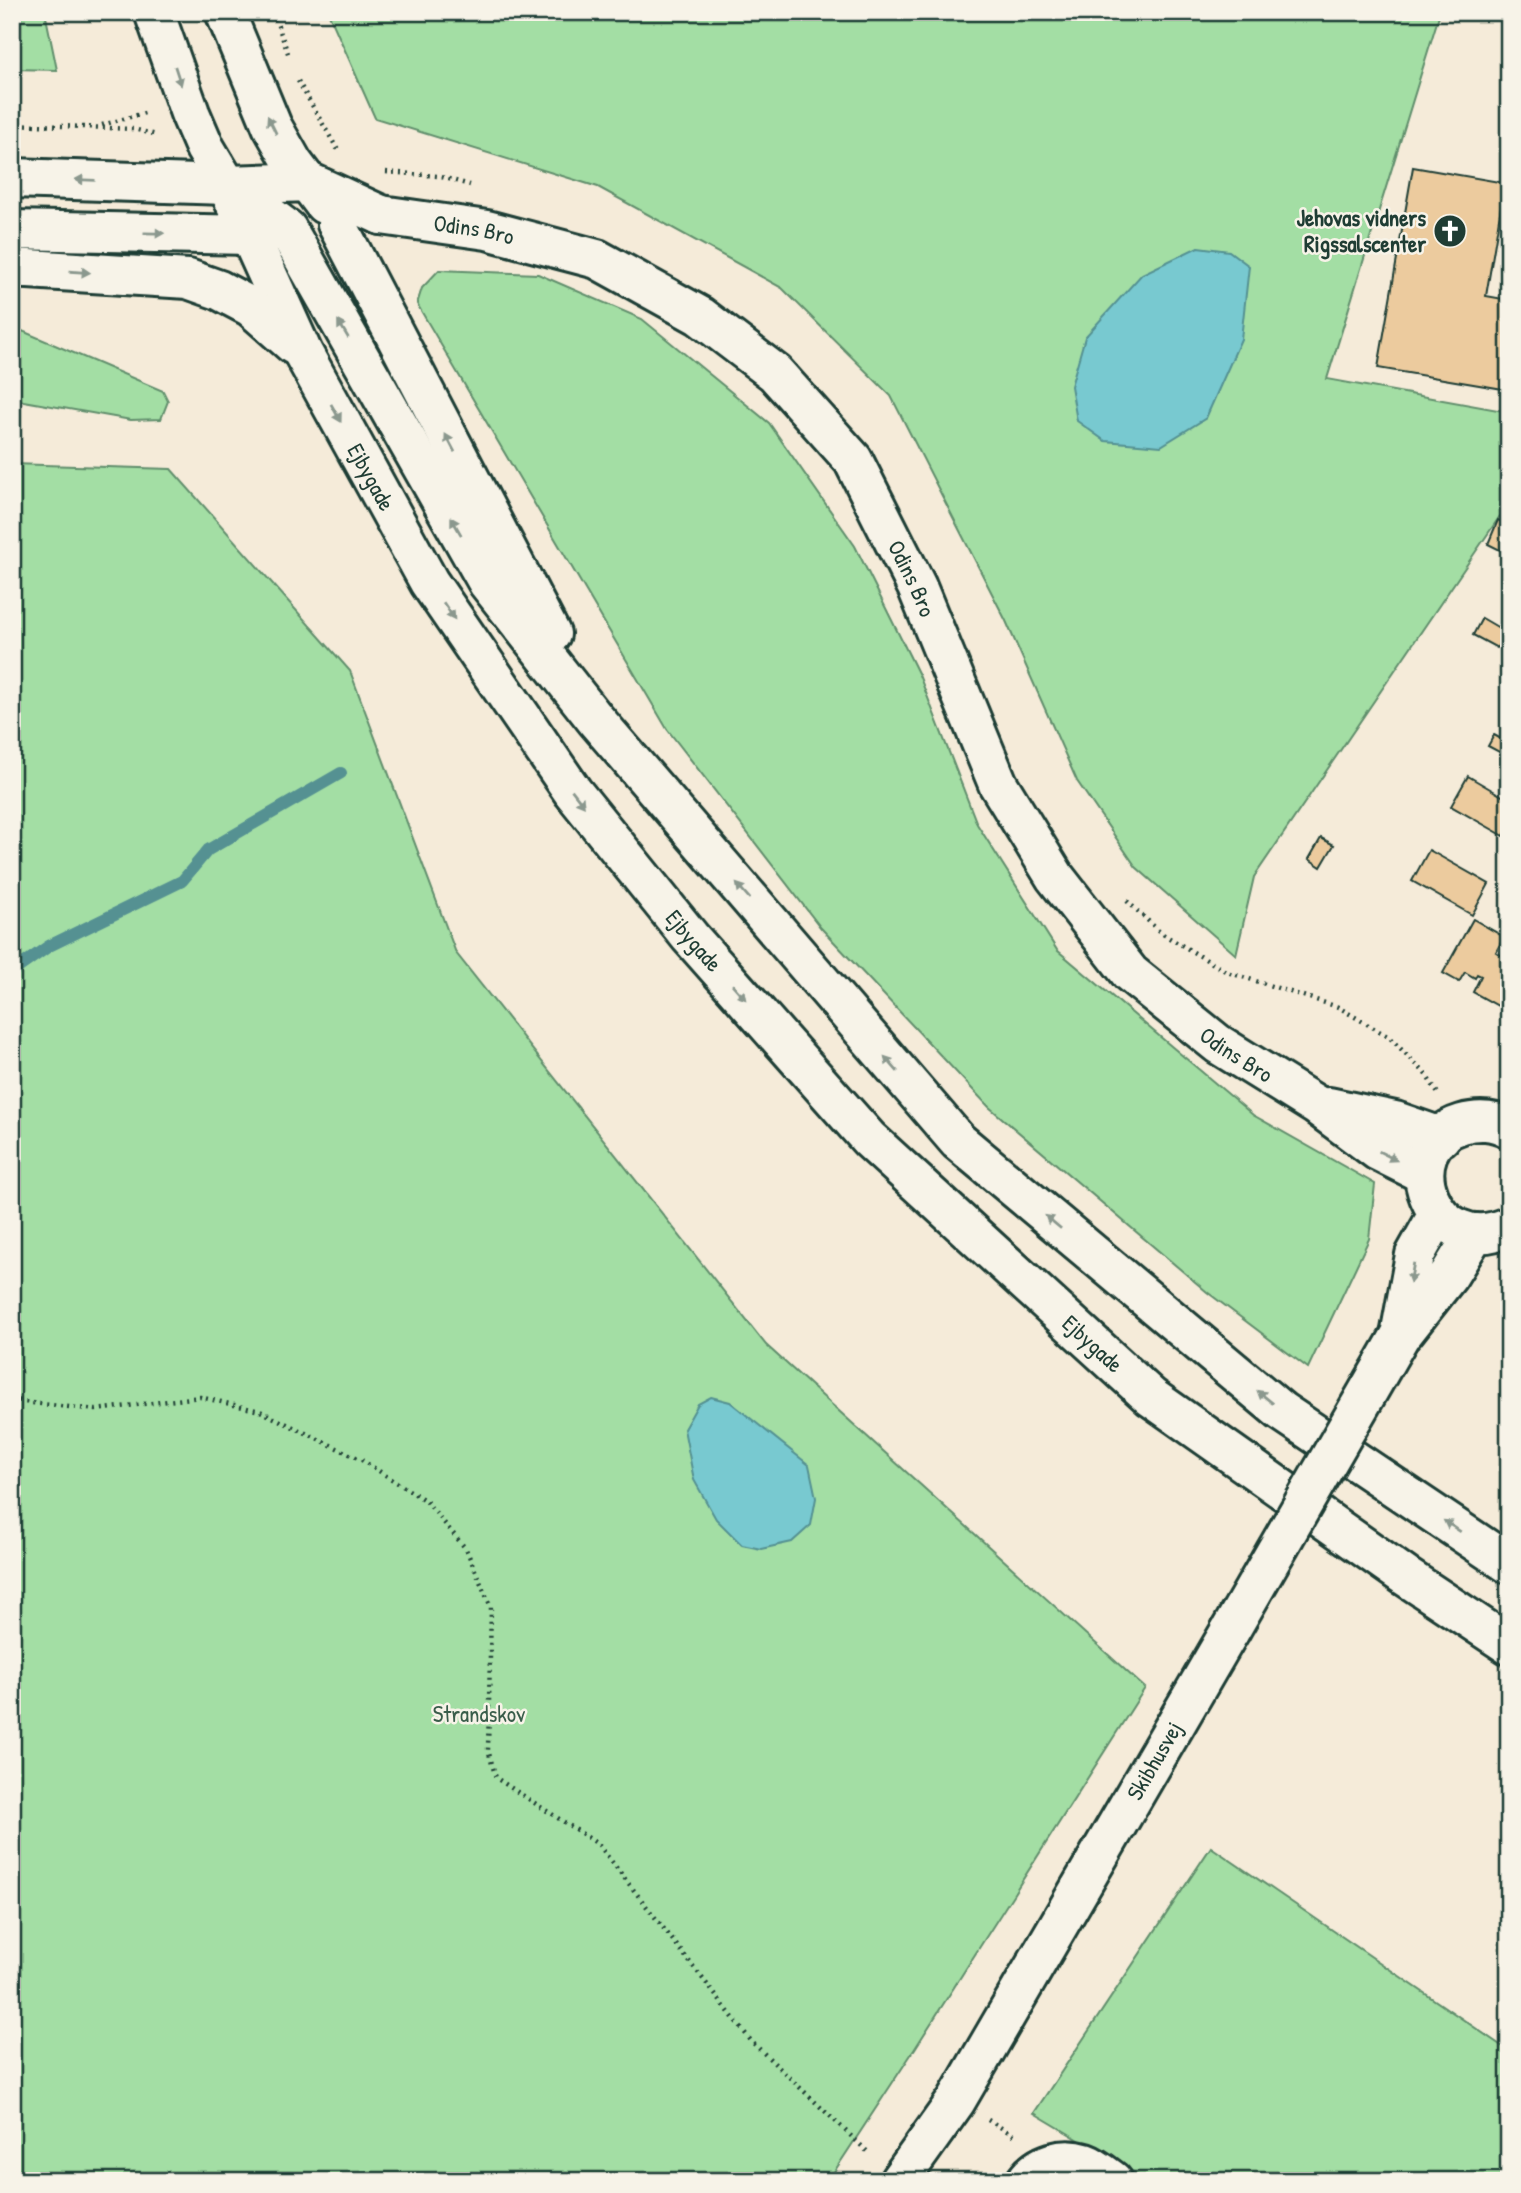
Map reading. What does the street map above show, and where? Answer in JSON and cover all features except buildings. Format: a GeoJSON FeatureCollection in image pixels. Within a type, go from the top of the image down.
{"type":"FeatureCollection","features":[{"type":"Feature","properties":{"kind":"main road","name":"Ejbygade"},"geometry":{"type":"LineString","coordinates":[[154,12],[205,148],[227,185],[303,354],[429,582],[573,792],[690,937],[869,1139],[1151,1396],[1394,1568],[1509,1645]]}},
{"type":"Feature","properties":{"kind":"main road"},"geometry":{"type":"LineString","coordinates":[[225,12],[272,126],[293,163],[337,224],[596,720]]}},
{"type":"Feature","properties":{"kind":"main road","name":"Odins Bro"},"geometry":{"type":"LineString","coordinates":[[12,178],[227,185],[309,182],[381,215],[487,230],[597,259],[700,316],[775,373],[853,460],[917,587],[998,784],[1055,877],[1130,972],[1218,1044],[1316,1105],[1378,1151],[1424,1174]]}},
{"type":"Feature","properties":{"kind":"main road"},"geometry":{"type":"LineString","coordinates":[[227,185],[287,229],[488,583],[596,720],[958,1141],[1281,1411],[1509,1564]]}},
{"type":"Feature","properties":{"kind":"main road","name":"Odins Bro"},"geometry":{"type":"LineString","coordinates":[[12,230],[250,234],[337,224],[381,215]]}},
{"type":"Feature","properties":{"kind":"main road"},"geometry":{"type":"LineString","coordinates":[[12,268],[188,279],[219,289],[251,307],[303,354]]}},
{"type":"Feature","properties":{"kind":"main road","name":"Odins Bro"},"geometry":{"type":"LineString","coordinates":[[1316,1105],[1395,1121],[1441,1137]]}},
{"type":"Feature","properties":{"kind":"main road"},"geometry":{"type":"LineString","coordinates":[[1492,1230],[1461,1230],[1438,1214],[1427,1195],[1424,1174],[1432,1148],[1441,1137],[1458,1125],[1476,1120],[1504,1118]]}},
{"type":"Feature","properties":{"kind":"main road","name":"Skibhusvej"},"geometry":{"type":"LineString","coordinates":[[1400,1336],[1415,1255],[1438,1214]]}},
{"type":"Feature","properties":{"kind":"main road","name":"Skibhusvej"},"geometry":{"type":"LineString","coordinates":[[899,2181],[956,2101],[1400,1336],[1449,1275],[1492,1230]]}},
{"type":"Feature","properties":{"kind":"main road"},"geometry":{"type":"LineString","coordinates":[[1041,2170],[1085,2163],[1113,2181]]}},
{"type":"Feature","properties":{"kind":"path"},"geometry":{"type":"LineString","coordinates":[[272,12],[292,65]]}},
{"type":"Feature","properties":{"kind":"path"},"geometry":{"type":"LineString","coordinates":[[297,78],[341,156]]}},
{"type":"Feature","properties":{"kind":"path"},"geometry":{"type":"LineString","coordinates":[[12,1398],[24,1402],[96,1410],[200,1397],[260,1411],[360,1459],[426,1501],[466,1549],[491,1607],[488,1749],[496,1778],[597,1844],[752,2042],[899,2181]]}},
{"type":"Feature","properties":{"kind":"path"},"geometry":{"type":"LineString","coordinates":[[956,2101],[1041,2170]]}},
{"type":"Feature","properties":{"kind":"green space"},"geometry":{"type":"Polygon","coordinates":[[[12,12],[45,12],[57,70],[12,69],[12,12]]]}},
{"type":"Feature","properties":{"kind":"green space"},"geometry":{"type":"Polygon","coordinates":[[[328,12],[1440,12],[1327,379],[1509,412],[1509,517],[1500,516],[1254,877],[1236,955],[1136,867],[1077,781],[1006,621],[891,396],[782,288],[598,187],[375,118],[328,12]]]}},
{"type":"Feature","properties":{"kind":"green space"},"geometry":{"type":"Polygon","coordinates":[[[439,270],[538,274],[642,319],[769,423],[855,546],[919,675],[977,824],[1057,950],[1253,1115],[1375,1184],[1369,1239],[1308,1368],[1207,1292],[989,1107],[821,928],[667,729],[417,304],[422,288],[439,270]]]}},
{"type":"Feature","properties":{"kind":"green space"},"geometry":{"type":"Polygon","coordinates":[[[12,330],[20,330],[163,391],[168,401],[161,419],[131,420],[12,399],[12,330]]]}},
{"type":"Feature","properties":{"kind":"green space","name":"Strandskov"},"geometry":{"type":"Polygon","coordinates":[[[12,464],[171,469],[350,671],[456,953],[766,1345],[1145,1688],[828,2181],[12,2181],[12,464]]]}},
{"type":"Feature","properties":{"kind":"green space"},"geometry":{"type":"Polygon","coordinates":[[[1211,1847],[1509,2051],[1509,2181],[1148,2181],[1034,2113],[1211,1847]]]}},
{"type":"Feature","properties":{"kind":"water"},"geometry":{"type":"Polygon","coordinates":[[[1198,247],[1229,251],[1249,266],[1241,339],[1206,418],[1161,446],[1105,441],[1077,421],[1071,386],[1085,337],[1142,274],[1198,247]]]}},
{"type":"Feature","properties":{"kind":"water"},"geometry":{"type":"Polygon","coordinates":[[[711,1397],[730,1402],[809,1465],[816,1498],[811,1525],[792,1542],[761,1549],[742,1545],[716,1519],[694,1480],[684,1429],[698,1404],[711,1397]]]}},
{"type":"Feature","properties":{"kind":"waterway"},"geometry":{"type":"LineString","coordinates":[[12,972],[49,946],[182,881],[208,850],[341,773]]}},
{"type":"Feature","properties":{"kind":"place","name":"Jehovas vidners Rigssalscenter"},"geometry":{"type":"Point","coordinates":[1450,231]}}]}
